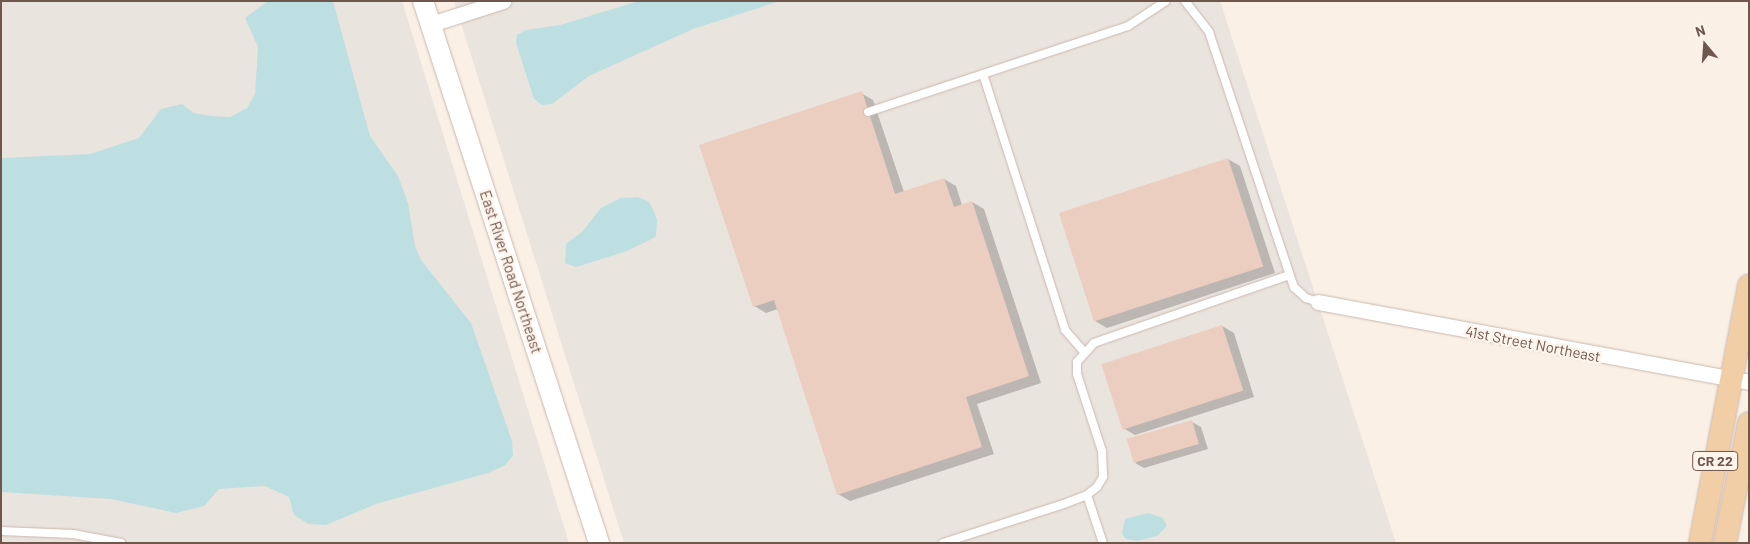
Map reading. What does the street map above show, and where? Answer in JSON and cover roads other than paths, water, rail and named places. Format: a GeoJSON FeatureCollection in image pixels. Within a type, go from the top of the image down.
{"type":"FeatureCollection","features":[{"type":"Feature","properties":{"kind":"main road","name":"CR 22"},"geometry":{"type":"LineString","coordinates":[[1700,543],[1739,381],[1749,286]]}},
{"type":"Feature","properties":{"kind":"main road","name":"CR 22"},"geometry":{"type":"LineString","coordinates":[[1726,543],[1749,423]]}},
{"type":"Feature","properties":{"kind":"street","name":"East River Road Northeast"},"geometry":{"type":"LineString","coordinates":[[423,1],[599,543]]}},
{"type":"Feature","properties":{"kind":"street"},"geometry":{"type":"LineString","coordinates":[[431,24],[503,1]]}},
{"type":"Feature","properties":{"kind":"street","name":"41st Street Northeast"},"geometry":{"type":"LineString","coordinates":[[1318,302],[1739,381]]}},
{"type":"Feature","properties":{"kind":"lane"},"geometry":{"type":"LineString","coordinates":[[868,112],[1128,26],[1166,1]]}},
{"type":"Feature","properties":{"kind":"lane"},"geometry":{"type":"LineString","coordinates":[[1185,1],[1209,32],[1289,275],[1300,294],[1318,302]]}},
{"type":"Feature","properties":{"kind":"lane"},"geometry":{"type":"LineString","coordinates":[[983,74],[1065,330],[1084,352]]}},
{"type":"Feature","properties":{"kind":"lane"},"geometry":{"type":"LineString","coordinates":[[943,543],[1087,496],[1103,477],[1104,463],[1077,374],[1077,362],[1094,343],[1289,275]]}},
{"type":"Feature","properties":{"kind":"lane"},"geometry":{"type":"LineString","coordinates":[[1087,496],[1103,543]]}},
{"type":"Feature","properties":{"kind":"lane"},"geometry":{"type":"LineString","coordinates":[[1,531],[73,534],[121,543]]}},
{"type":"Feature","properties":{"kind":"water"},"geometry":{"type":"Polygon","coordinates":[[[268,1],[333,1],[370,136],[398,176],[408,203],[415,246],[421,260],[471,323],[512,441],[513,456],[504,466],[488,473],[376,504],[326,525],[308,524],[294,515],[289,497],[265,486],[219,489],[204,506],[176,513],[111,499],[1,492],[1,158],[90,154],[139,138],[161,109],[182,104],[194,113],[211,116],[230,117],[247,108],[255,94],[258,47],[245,18],[268,1]]]}},
{"type":"Feature","properties":{"kind":"water"},"geometry":{"type":"Polygon","coordinates":[[[639,1],[780,1],[693,29],[589,76],[552,104],[542,105],[534,99],[516,43],[517,35],[526,30],[560,25],[639,1]]]}},
{"type":"Feature","properties":{"kind":"water"},"geometry":{"type":"Polygon","coordinates":[[[637,197],[648,201],[653,209],[657,220],[656,237],[627,251],[576,267],[565,263],[566,244],[582,232],[601,208],[621,198],[637,197]]]}},
{"type":"Feature","properties":{"kind":"water"},"geometry":{"type":"Polygon","coordinates":[[[1148,513],[1163,518],[1167,526],[1157,536],[1137,541],[1126,539],[1122,534],[1125,519],[1148,513]]]}}]}
